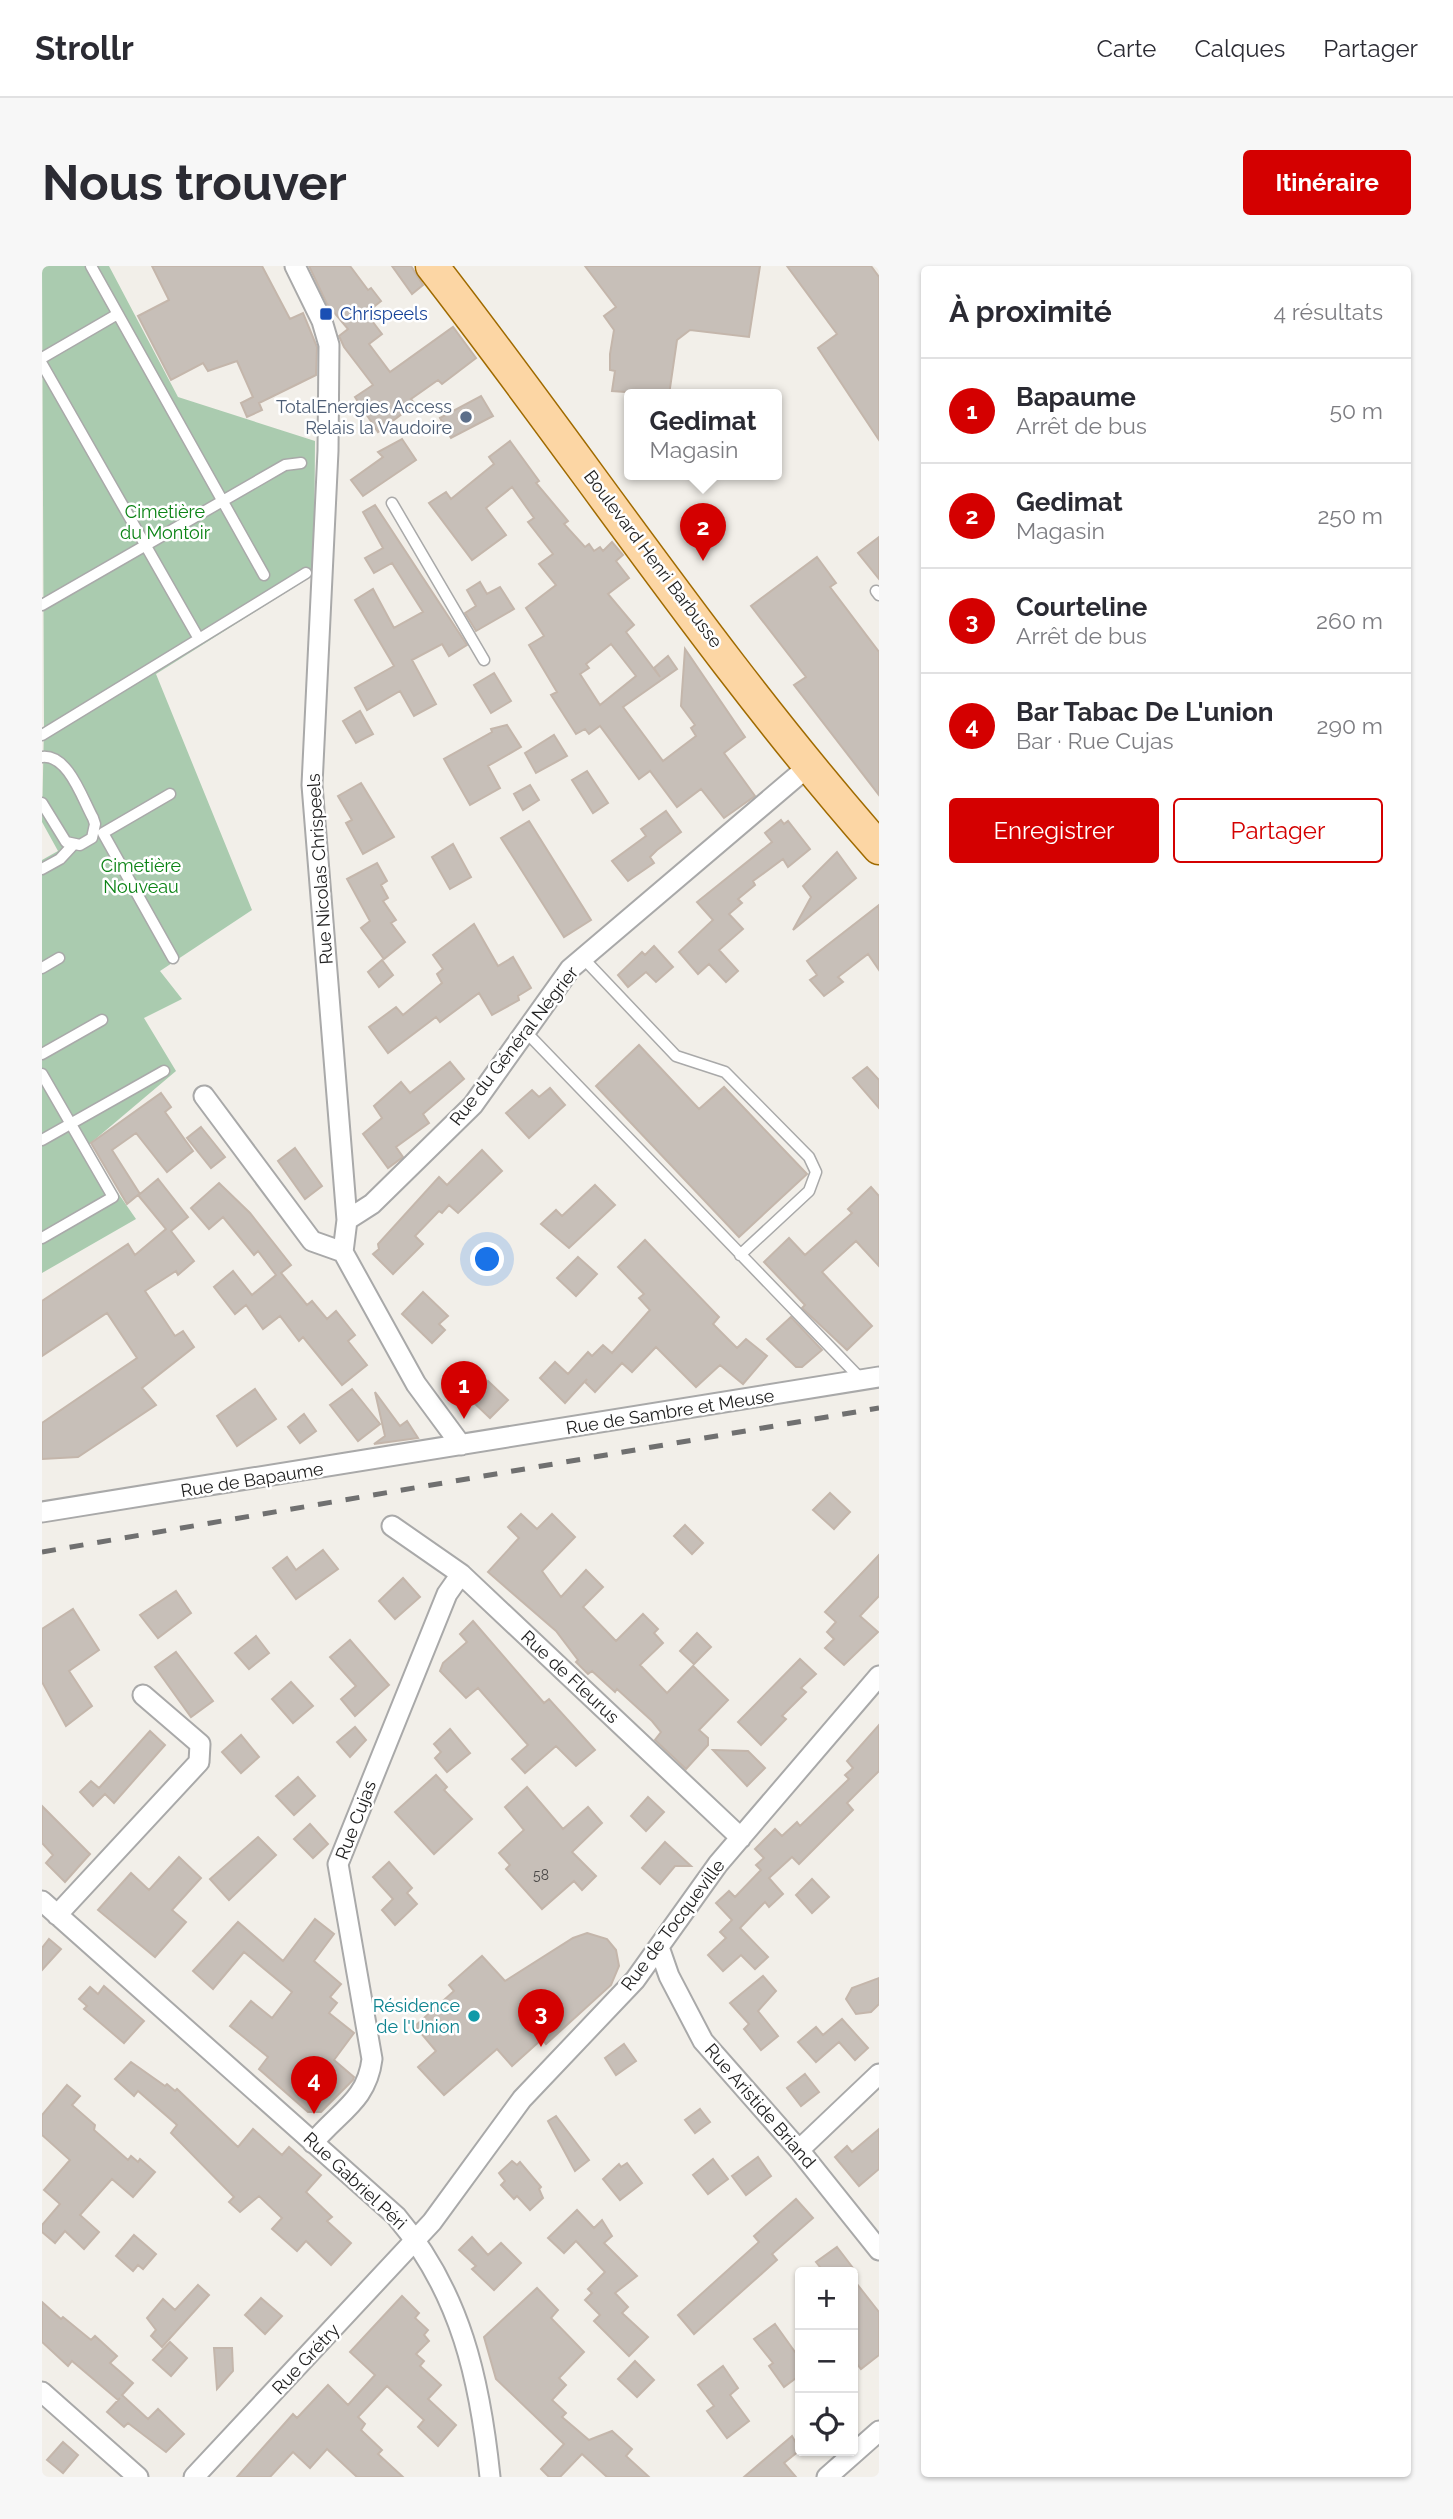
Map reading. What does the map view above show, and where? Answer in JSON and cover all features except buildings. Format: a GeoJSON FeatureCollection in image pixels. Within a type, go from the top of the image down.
{"type":"FeatureCollection","features":[{"type":"Feature","properties":{"kind":"main road","name":"Boulevard Henri Barbusse"},"geometry":{"type":"LineString","coordinates":[[432,266],[603,492],[657,570],[810,765],[879,848]]}},
{"type":"Feature","properties":{"kind":"main road","name":"Boulevard Henri Barbusse"},"geometry":{"type":"LineString","coordinates":[[451,266],[832,769],[879,823]]}},
{"type":"Feature","properties":{"kind":"street","name":"Rue Nicolas Chrispeels"},"geometry":{"type":"LineString","coordinates":[[295,266],[322,321],[329,345],[328,451],[312,785],[347,1220],[343,1252]]}},
{"type":"Feature","properties":{"kind":"street","name":"Rue du Général Négrier"},"geometry":{"type":"LineString","coordinates":[[347,1220],[372,1204],[473,1105],[570,969],[810,765]]}},
{"type":"Feature","properties":{"kind":"street"},"geometry":{"type":"LineString","coordinates":[[204,1096],[312,1241],[343,1252],[416,1384],[461,1445]]}},
{"type":"Feature","properties":{"kind":"street","name":"Rue de Sambre et Meuse"},"geometry":{"type":"LineString","coordinates":[[461,1445],[870,1379]]}},
{"type":"Feature","properties":{"kind":"street","name":"Rue de Bapaume"},"geometry":{"type":"LineString","coordinates":[[42,1512],[461,1445]]}},
{"type":"Feature","properties":{"kind":"street","name":"Rue de Fleurus"},"geometry":{"type":"LineString","coordinates":[[392,1526],[461,1574],[741,1838]]}},
{"type":"Feature","properties":{"kind":"street","name":"Rue Cujas"},"geometry":{"type":"LineString","coordinates":[[313,2143],[360,2097],[369,2077],[372,2059],[338,1864],[447,1594],[461,1574]]}},
{"type":"Feature","properties":{"kind":"street","name":"Rue de Tocqueville"},"geometry":{"type":"LineString","coordinates":[[417,2241],[522,2099],[635,1980],[660,1950],[673,1925],[741,1838],[879,1676]]}},
{"type":"Feature","properties":{"kind":"street"},"geometry":{"type":"LineString","coordinates":[[57,1915],[199,1762],[200,1744],[143,1695]]}},
{"type":"Feature","properties":{"kind":"street","name":"Rue Gabriel Péri"},"geometry":{"type":"LineString","coordinates":[[42,1901],[396,2216],[417,2241],[431,2264],[470,2352],[480,2392],[490,2477]]}},
{"type":"Feature","properties":{"kind":"street","name":"Rue Aristide Briand"},"geometry":{"type":"LineString","coordinates":[[660,1950],[669,1976],[703,2041],[799,2150],[879,2250]]}},
{"type":"Feature","properties":{"kind":"street"},"geometry":{"type":"LineString","coordinates":[[799,2150],[879,2074]]}},
{"type":"Feature","properties":{"kind":"street","name":"Rue Grétry"},"geometry":{"type":"LineString","coordinates":[[194,2477],[417,2241]]}},
{"type":"Feature","properties":{"kind":"street"},"geometry":{"type":"LineString","coordinates":[[42,2392],[138,2477]]}},
{"type":"Feature","properties":{"kind":"street"},"geometry":{"type":"LineString","coordinates":[[827,2477],[879,2431]]}},
{"type":"Feature","properties":{"kind":"lane"},"geometry":{"type":"LineString","coordinates":[[91,266],[116,315],[264,575]]}},
{"type":"Feature","properties":{"kind":"lane"},"geometry":{"type":"LineString","coordinates":[[42,358],[116,315]]}},
{"type":"Feature","properties":{"kind":"lane"},"geometry":{"type":"LineString","coordinates":[[42,363],[199,639]]}},
{"type":"Feature","properties":{"kind":"lane"},"geometry":{"type":"LineString","coordinates":[[42,605],[285,465],[301,463]]}},
{"type":"Feature","properties":{"kind":"lane"},"geometry":{"type":"LineString","coordinates":[[391,503],[484,660]]}},
{"type":"Feature","properties":{"kind":"lane"},"geometry":{"type":"LineString","coordinates":[[42,735],[306,573]]}},
{"type":"Feature","properties":{"kind":"lane"},"geometry":{"type":"LineString","coordinates":[[42,757],[52,757],[63,765],[173,958]]}},
{"type":"Feature","properties":{"kind":"lane"},"geometry":{"type":"LineString","coordinates":[[42,869],[60,859],[72,845],[86,843],[99,832],[170,794]]}},
{"type":"Feature","properties":{"kind":"lane"},"geometry":{"type":"LineString","coordinates":[[42,803],[61,837],[72,845]]}},
{"type":"Feature","properties":{"kind":"lane"},"geometry":{"type":"LineString","coordinates":[[42,968],[59,958]]}},
{"type":"Feature","properties":{"kind":"lane"},"geometry":{"type":"LineString","coordinates":[[583,958],[676,1056],[725,1072],[809,1157],[816,1172],[809,1191],[740,1255]]}},
{"type":"Feature","properties":{"kind":"lane"},"geometry":{"type":"LineString","coordinates":[[42,1054],[102,1020]]}},
{"type":"Feature","properties":{"kind":"lane"},"geometry":{"type":"LineString","coordinates":[[526,1031],[740,1255],[870,1379]]}},
{"type":"Feature","properties":{"kind":"lane"},"geometry":{"type":"LineString","coordinates":[[42,1140],[164,1071]]}},
{"type":"Feature","properties":{"kind":"lane"},"geometry":{"type":"LineString","coordinates":[[42,1074],[113,1197],[42,1238]]}},
{"type":"Feature","properties":{"kind":"green space"},"geometry":{"type":"Polygon","coordinates":[[[42,266],[109,266],[178,397],[315,441],[314,575],[156,674],[252,910],[160,971],[182,999],[144,1018],[176,1071],[86,1147],[136,1219],[42,1273],[42,860],[58,851],[42,822],[42,266]]]}},
{"type":"Feature","properties":{"kind":"railway"},"geometry":{"type":"LineString","coordinates":[[42,1552],[879,1408]]}},
{"type":"Feature","properties":{"kind":"place","name":"Chrispeels"},"geometry":{"type":"Point","coordinates":[326,314]}},
{"type":"Feature","properties":{"kind":"place","name":"TotalEnergies Access Relais la Vaudoire"},"geometry":{"type":"Point","coordinates":[466,417]}},
{"type":"Feature","properties":{"kind":"place","name":"Gedimat"},"geometry":{"type":"Point","coordinates":[703,561]}},
{"type":"Feature","properties":{"kind":"place","name":"Bapaume"},"geometry":{"type":"Point","coordinates":[464,1419]}},
{"type":"Feature","properties":{"kind":"place","name":"Résidence de l'Union"},"geometry":{"type":"Point","coordinates":[474,2016]}},
{"type":"Feature","properties":{"kind":"place","name":"Courteline"},"geometry":{"type":"Point","coordinates":[541,2047]}},
{"type":"Feature","properties":{"kind":"place","name":"Bar Tabac De L'union"},"geometry":{"type":"Point","coordinates":[314,2114]}},
{"type":"Feature","properties":{"kind":"park label","name":"Cimetière du Montoir"},"geometry":{"type":"Point","coordinates":[165,522]}},
{"type":"Feature","properties":{"kind":"park label","name":"Cimetière Nouveau"},"geometry":{"type":"Point","coordinates":[141,876]}}]}
